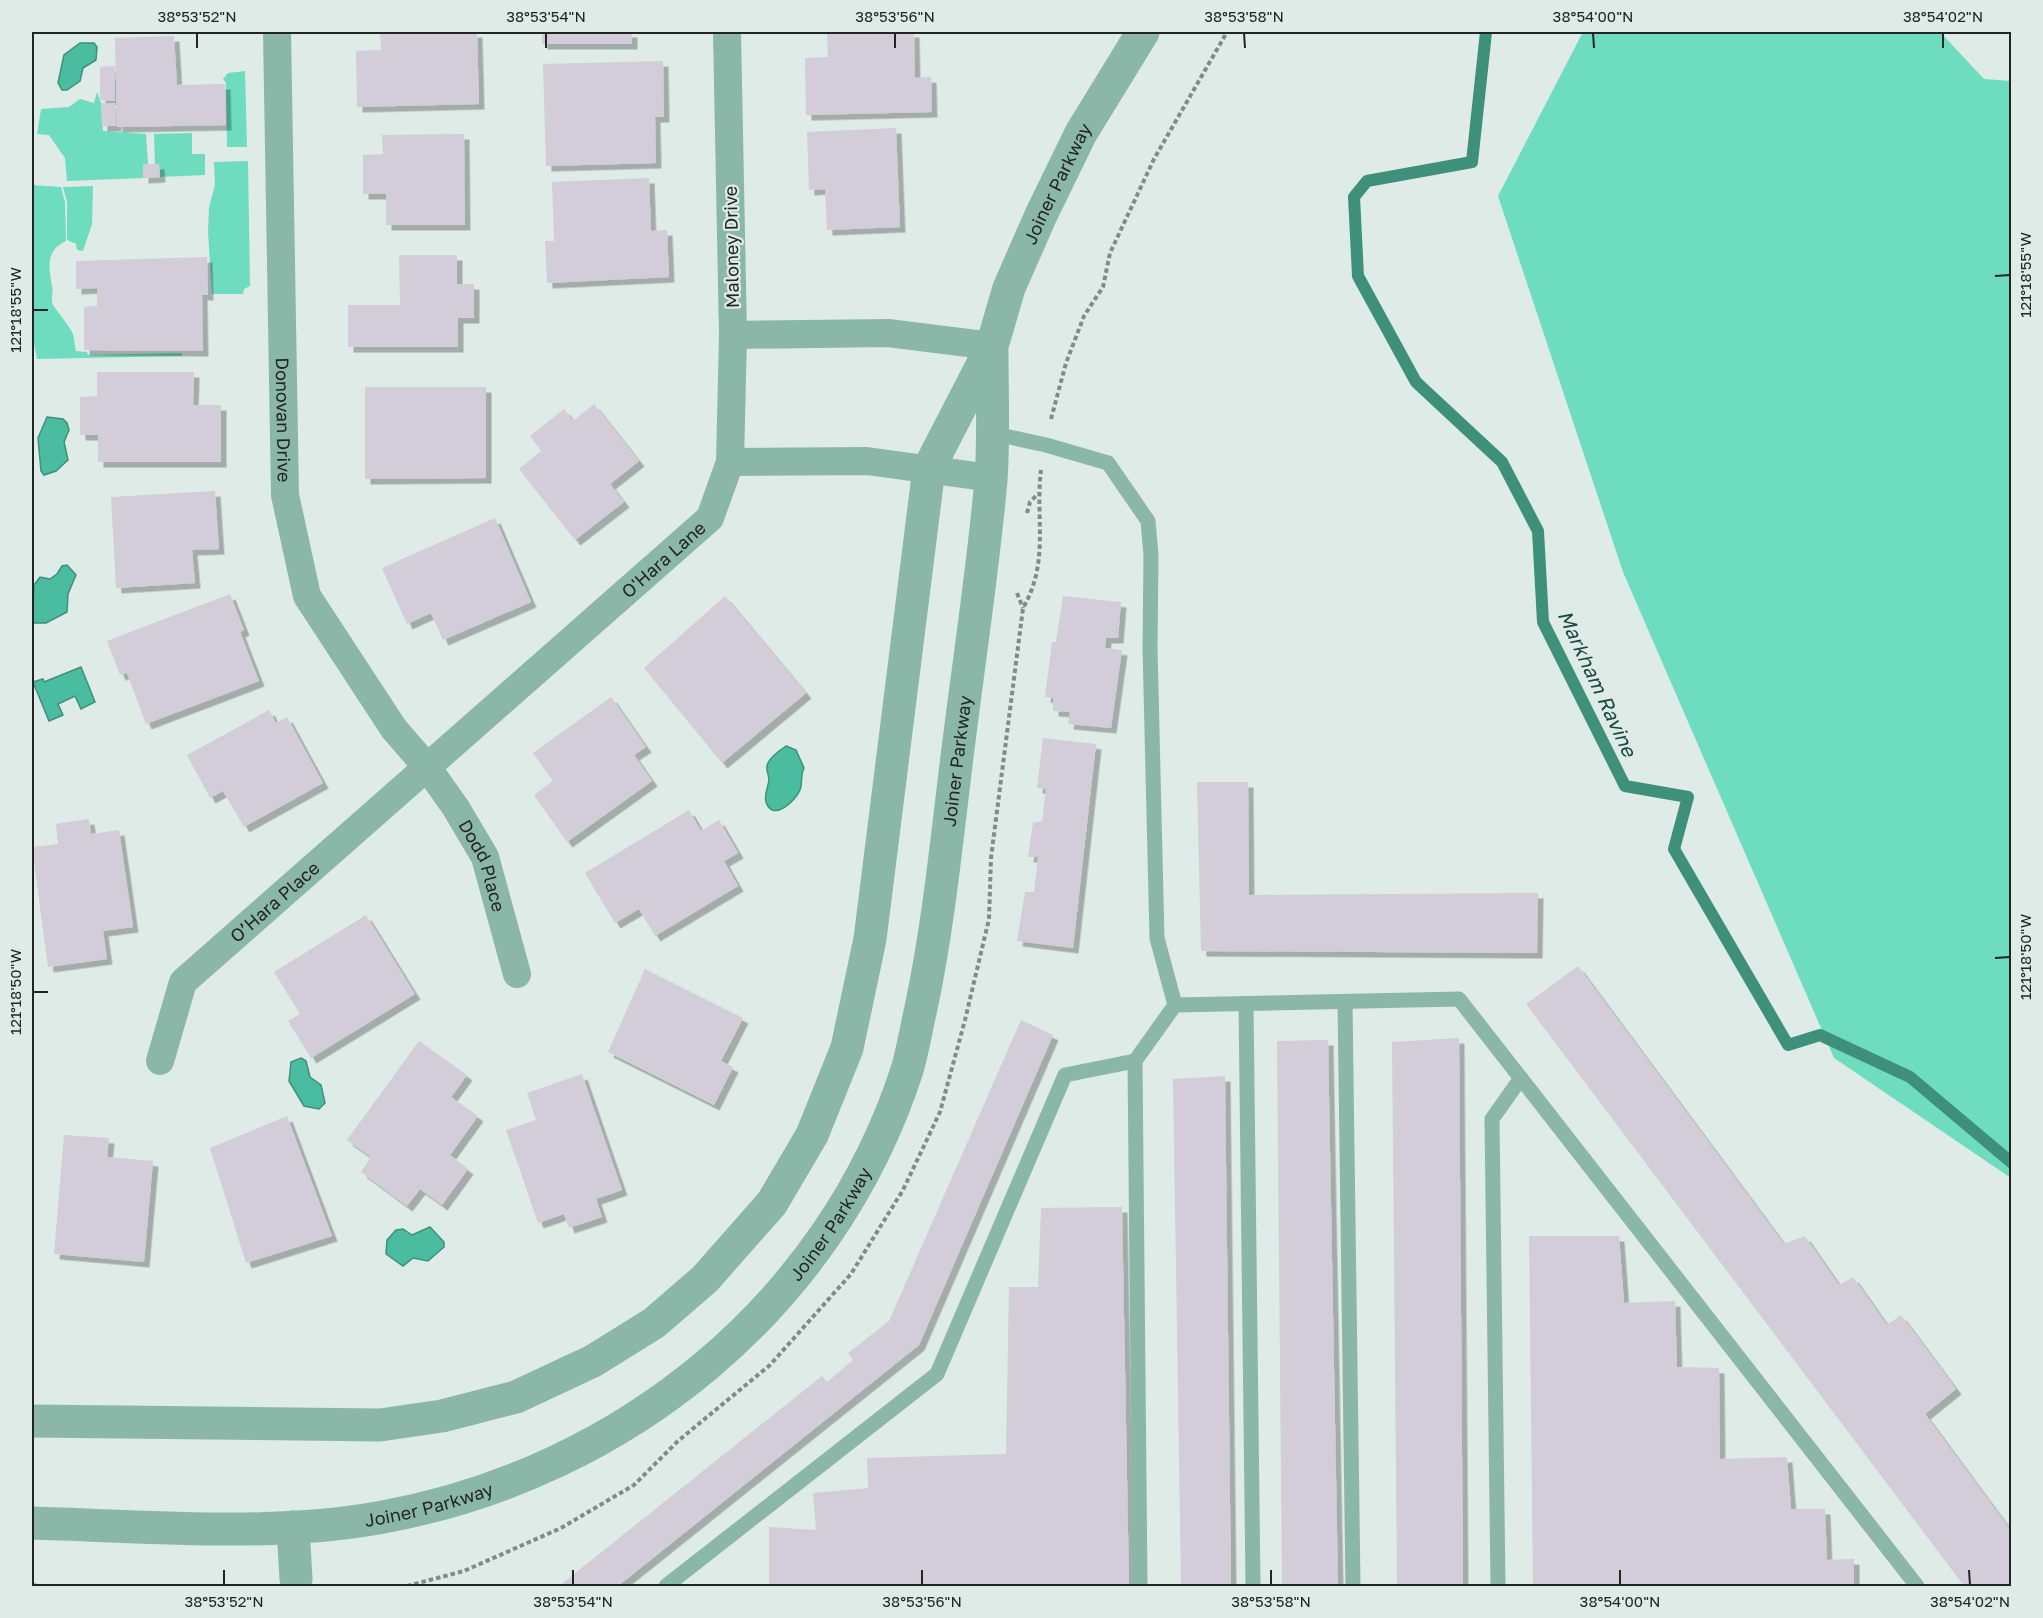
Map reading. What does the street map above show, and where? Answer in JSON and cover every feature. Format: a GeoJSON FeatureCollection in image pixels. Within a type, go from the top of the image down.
{"type":"FeatureCollection","features":[{"type":"Feature","properties":{"kind":"street","name":"Donovan Drive"},"geometry":{"type":"LineString","coordinates":[[277,32],[285,495],[307,596],[394,729],[427,767]]}},
{"type":"Feature","properties":{"kind":"street","name":"Maloney Drive"},"geometry":{"type":"LineString","coordinates":[[727,32],[733,335],[730,462]]}},
{"type":"Feature","properties":{"kind":"street","name":"Joiner Parkway"},"geometry":{"type":"LineString","coordinates":[[32,1422],[380,1425],[442,1416],[516,1397],[594,1361],[654,1323],[705,1279],[772,1203],[812,1135],[847,1048],[870,939],[929,468],[992,345],[1009,288],[1041,214],[1081,133],[1143,32]]}},
{"type":"Feature","properties":{"kind":"street"},"geometry":{"type":"LineString","coordinates":[[733,335],[888,333],[992,345]]}},
{"type":"Feature","properties":{"kind":"street","name":"Joiner Parkway"},"geometry":{"type":"LineString","coordinates":[[32,1523],[293,1527],[382,1518],[465,1496],[543,1468],[625,1426],[695,1377],[756,1323],[826,1239],[870,1163],[908,1069],[932,954],[991,478],[992,345]]}},
{"type":"Feature","properties":{"kind":"street"},"geometry":{"type":"LineString","coordinates":[[730,462],[867,461],[991,478]]}},
{"type":"Feature","properties":{"kind":"street","name":"O'Hara Lane"},"geometry":{"type":"LineString","coordinates":[[427,767],[710,518],[730,462]]}},
{"type":"Feature","properties":{"kind":"street","name":"Dodd Place"},"geometry":{"type":"LineString","coordinates":[[427,767],[456,808],[485,857],[517,974]]}},
{"type":"Feature","properties":{"kind":"street","name":"O’Hara Place"},"geometry":{"type":"LineString","coordinates":[[160,1061],[183,982],[427,767]]}},
{"type":"Feature","properties":{"kind":"street"},"geometry":{"type":"LineString","coordinates":[[293,1527],[296,1583]]}},
{"type":"Feature","properties":{"kind":"lane"},"geometry":{"type":"LineString","coordinates":[[991,433],[1046,445],[1108,463],[1148,521],[1151,555],[1150,648],[1157,938],[1175,1005]]}},
{"type":"Feature","properties":{"kind":"lane"},"geometry":{"type":"LineString","coordinates":[[1175,1005],[1460,999],[1917,1587]]}},
{"type":"Feature","properties":{"kind":"lane"},"geometry":{"type":"LineString","coordinates":[[1345,1002],[1353,1587]]}},
{"type":"Feature","properties":{"kind":"lane"},"geometry":{"type":"LineString","coordinates":[[1246,1004],[1253,1587]]}},
{"type":"Feature","properties":{"kind":"lane"},"geometry":{"type":"LineString","coordinates":[[1140,1587],[1135,1061],[1175,1005]]}},
{"type":"Feature","properties":{"kind":"lane"},"geometry":{"type":"LineString","coordinates":[[666,1587],[938,1374],[1065,1076],[1135,1061]]}},
{"type":"Feature","properties":{"kind":"lane"},"geometry":{"type":"LineString","coordinates":[[1498,1587],[1492,1119],[1521,1078]]}},
{"type":"Feature","properties":{"kind":"path"},"geometry":{"type":"LineString","coordinates":[[1023,608],[1031,595],[1042,546],[1042,506],[1038,493],[1046,445],[1066,363],[1084,316],[1103,287],[1110,253],[1154,159],[1227,32]]}},
{"type":"Feature","properties":{"kind":"path"},"geometry":{"type":"LineString","coordinates":[[32,1586],[39,1587]]}},
{"type":"Feature","properties":{"kind":"shaded area"},"geometry":{"type":"Polygon","coordinates":[[[1583,32],[1940,32],[1984,79],[2011,81],[2011,1178],[1834,1058],[1623,572],[1498,196],[1583,32]]]}},
{"type":"Feature","properties":{"kind":"shaded area"},"geometry":{"type":"Polygon","coordinates":[[[80,43],[94,43],[97,47],[96,60],[83,68],[80,81],[67,90],[62,90],[58,83],[64,55],[80,43]]]}},
{"type":"Feature","properties":{"kind":"shaded area"},"geometry":{"type":"Polygon","coordinates":[[[245,71],[247,147],[227,147],[226,83],[223,79],[228,73],[245,71]]]}},
{"type":"Feature","properties":{"kind":"shaded area"},"geometry":{"type":"Polygon","coordinates":[[[97,92],[101,103],[103,131],[146,134],[148,164],[143,164],[143,178],[67,181],[65,158],[49,135],[37,134],[41,109],[69,107],[80,99],[94,103],[97,92]]]}},
{"type":"Feature","properties":{"kind":"shaded area"},"geometry":{"type":"Polygon","coordinates":[[[192,133],[192,154],[205,154],[205,175],[160,177],[159,164],[155,164],[154,134],[192,133]]]}},
{"type":"Feature","properties":{"kind":"shaded area"},"geometry":{"type":"Polygon","coordinates":[[[248,161],[250,286],[244,289],[243,294],[212,294],[208,232],[209,207],[215,185],[214,162],[248,161]]]}},
{"type":"Feature","properties":{"kind":"shaded area"},"geometry":{"type":"Polygon","coordinates":[[[32,185],[61,187],[65,202],[66,241],[59,245],[50,260],[52,300],[53,305],[72,332],[76,351],[87,352],[88,355],[182,353],[182,356],[37,359],[32,333],[32,185]]]}},
{"type":"Feature","properties":{"kind":"shaded area"},"geometry":{"type":"Polygon","coordinates":[[[93,186],[92,224],[83,251],[77,250],[76,244],[67,240],[67,202],[63,187],[93,186]]]}},
{"type":"Feature","properties":{"kind":"shaded area"},"geometry":{"type":"Polygon","coordinates":[[[47,417],[63,419],[67,423],[69,430],[64,442],[68,460],[56,471],[44,475],[41,471],[38,438],[47,417]]]}},
{"type":"Feature","properties":{"kind":"shaded area"},"geometry":{"type":"Polygon","coordinates":[[[67,565],[76,575],[68,594],[67,612],[46,623],[32,623],[34,585],[40,577],[50,579],[62,566],[67,565]]]}},
{"type":"Feature","properties":{"kind":"shaded area"},"geometry":{"type":"Polygon","coordinates":[[[81,667],[95,702],[81,709],[75,696],[58,704],[63,715],[49,721],[33,682],[43,679],[44,682],[81,667]]]}},
{"type":"Feature","properties":{"kind":"shaded area"},"geometry":{"type":"Polygon","coordinates":[[[786,746],[796,750],[804,768],[801,787],[789,804],[779,810],[774,810],[769,808],[766,802],[769,780],[767,766],[772,758],[786,746]]]}},
{"type":"Feature","properties":{"kind":"shaded area"},"geometry":{"type":"Polygon","coordinates":[[[301,1058],[306,1061],[310,1077],[321,1085],[325,1103],[319,1109],[304,1106],[289,1081],[291,1062],[301,1058]]]}},
{"type":"Feature","properties":{"kind":"shaded area"},"geometry":{"type":"Polygon","coordinates":[[[430,1227],[444,1242],[444,1247],[428,1261],[413,1258],[403,1266],[386,1254],[387,1240],[396,1230],[403,1229],[412,1235],[430,1227]]]}},
{"type":"Feature","properties":{"kind":"building"},"geometry":{"type":"Polygon","coordinates":[[[380,32],[477,32],[479,104],[357,107],[356,51],[381,50],[380,32]]]}},
{"type":"Feature","properties":{"kind":"building"},"geometry":{"type":"Polygon","coordinates":[[[542,32],[632,32],[632,44],[542,44],[542,32]]]}},
{"type":"Feature","properties":{"kind":"building"},"geometry":{"type":"Polygon","coordinates":[[[827,32],[914,32],[915,78],[931,77],[932,112],[806,115],[805,58],[828,57],[827,32]]]}},
{"type":"Feature","properties":{"kind":"building"},"geometry":{"type":"Polygon","coordinates":[[[174,36],[177,85],[225,84],[226,125],[117,127],[115,38],[174,36]]]}},
{"type":"Feature","properties":{"kind":"building"},"geometry":{"type":"Polygon","coordinates":[[[663,61],[664,117],[655,117],[656,163],[546,166],[543,64],[663,61]]]}},
{"type":"Feature","properties":{"kind":"building"},"geometry":{"type":"Polygon","coordinates":[[[115,66],[115,101],[100,100],[100,67],[115,66]]]}},
{"type":"Feature","properties":{"kind":"building"},"geometry":{"type":"Polygon","coordinates":[[[101,103],[115,103],[116,126],[102,126],[101,103]]]}},
{"type":"Feature","properties":{"kind":"building"},"geometry":{"type":"Polygon","coordinates":[[[896,128],[900,227],[827,230],[825,189],[809,190],[807,132],[896,128]]]}},
{"type":"Feature","properties":{"kind":"building"},"geometry":{"type":"Polygon","coordinates":[[[464,134],[465,225],[386,225],[386,194],[363,194],[363,155],[383,154],[382,135],[464,134]]]}},
{"type":"Feature","properties":{"kind":"building"},"geometry":{"type":"Polygon","coordinates":[[[143,164],[159,164],[160,177],[143,178],[143,164]]]}},
{"type":"Feature","properties":{"kind":"building"},"geometry":{"type":"Polygon","coordinates":[[[649,178],[651,231],[667,230],[669,277],[547,283],[545,241],[554,241],[552,182],[649,178]]]}},
{"type":"Feature","properties":{"kind":"building"},"geometry":{"type":"Polygon","coordinates":[[[399,255],[457,255],[457,284],[474,284],[474,318],[458,318],[458,347],[348,347],[348,305],[400,305],[399,255]]]}},
{"type":"Feature","properties":{"kind":"building"},"geometry":{"type":"Polygon","coordinates":[[[207,257],[208,295],[202,295],[203,351],[84,350],[84,307],[97,306],[97,288],[76,289],[76,261],[207,257]]]}},
{"type":"Feature","properties":{"kind":"building"},"geometry":{"type":"Polygon","coordinates":[[[97,372],[194,372],[193,405],[221,405],[221,462],[98,462],[98,435],[80,435],[80,397],[97,396],[97,372]]]}},
{"type":"Feature","properties":{"kind":"building"},"geometry":{"type":"Polygon","coordinates":[[[365,387],[486,387],[486,478],[365,479],[365,387]]]}},
{"type":"Feature","properties":{"kind":"building"},"geometry":{"type":"Polygon","coordinates":[[[594,404],[639,461],[610,484],[624,502],[575,540],[519,469],[541,451],[530,436],[564,409],[573,421],[594,404]]]}},
{"type":"Feature","properties":{"kind":"building"},"geometry":{"type":"Polygon","coordinates":[[[215,491],[219,549],[192,550],[195,583],[116,588],[111,497],[215,491]]]}},
{"type":"Feature","properties":{"kind":"building"},"geometry":{"type":"Polygon","coordinates":[[[495,518],[531,602],[443,640],[431,613],[407,624],[382,568],[495,518]]]}},
{"type":"Feature","properties":{"kind":"building"},"geometry":{"type":"Polygon","coordinates":[[[230,594],[244,630],[240,632],[259,681],[146,724],[127,673],[120,675],[107,641],[230,594]]]}},
{"type":"Feature","properties":{"kind":"building"},"geometry":{"type":"Polygon","coordinates":[[[725,596],[806,693],[722,763],[644,668],[725,596]]]}},
{"type":"Feature","properties":{"kind":"building"},"geometry":{"type":"Polygon","coordinates":[[[1063,596],[1121,602],[1118,638],[1106,638],[1105,648],[1122,650],[1111,728],[1068,724],[1070,712],[1053,711],[1053,698],[1045,697],[1052,642],[1056,642],[1063,596]]]}},
{"type":"Feature","properties":{"kind":"building"},"geometry":{"type":"Polygon","coordinates":[[[611,697],[646,747],[634,755],[652,781],[567,842],[534,795],[553,781],[533,753],[611,697]]]}},
{"type":"Feature","properties":{"kind":"building"},"geometry":{"type":"Polygon","coordinates":[[[269,710],[276,723],[287,717],[323,783],[244,827],[223,791],[210,798],[187,755],[269,710]]]}},
{"type":"Feature","properties":{"kind":"building"},"geometry":{"type":"Polygon","coordinates":[[[1043,738],[1096,744],[1073,948],[1017,941],[1025,892],[1034,892],[1038,857],[1028,857],[1033,823],[1042,821],[1046,789],[1037,788],[1043,738]]]}},
{"type":"Feature","properties":{"kind":"building"},"geometry":{"type":"Polygon","coordinates":[[[1197,782],[1248,782],[1249,895],[1538,893],[1537,953],[1201,951],[1197,782]]]}},
{"type":"Feature","properties":{"kind":"building"},"geometry":{"type":"Polygon","coordinates":[[[689,810],[701,831],[719,820],[738,853],[724,861],[738,886],[655,936],[639,909],[615,923],[585,873],[689,810]]]}},
{"type":"Feature","properties":{"kind":"building"},"geometry":{"type":"Polygon","coordinates":[[[89,819],[91,834],[119,830],[133,927],[103,931],[107,959],[48,967],[32,847],[58,844],[56,824],[89,819]]]}},
{"type":"Feature","properties":{"kind":"building"},"geometry":{"type":"Polygon","coordinates":[[[366,915],[415,994],[311,1058],[288,1021],[300,1014],[274,972],[366,915]]]}},
{"type":"Feature","properties":{"kind":"building"},"geometry":{"type":"Polygon","coordinates":[[[1578,966],[1784,1244],[1805,1236],[1839,1285],[1853,1277],[1887,1325],[1901,1315],[1956,1389],[1925,1414],[2012,1532],[2012,1586],[1964,1586],[1526,1004],[1578,966]]]}},
{"type":"Feature","properties":{"kind":"building"},"geometry":{"type":"Polygon","coordinates":[[[645,969],[743,1018],[721,1061],[733,1067],[714,1105],[608,1052],[645,969]]]}},
{"type":"Feature","properties":{"kind":"building"},"geometry":{"type":"Polygon","coordinates":[[[1021,1020],[1053,1035],[919,1345],[618,1586],[559,1586],[822,1376],[827,1382],[853,1360],[848,1353],[889,1321],[1021,1020]]]}},
{"type":"Feature","properties":{"kind":"building"},"geometry":{"type":"Polygon","coordinates":[[[1459,1038],[1463,1586],[1397,1586],[1392,1042],[1459,1038]]]}},
{"type":"Feature","properties":{"kind":"building"},"geometry":{"type":"Polygon","coordinates":[[[1328,1040],[1338,1586],[1282,1586],[1277,1041],[1328,1040]]]}},
{"type":"Feature","properties":{"kind":"building"},"geometry":{"type":"Polygon","coordinates":[[[419,1041],[467,1075],[451,1097],[478,1116],[450,1155],[468,1169],[442,1205],[420,1189],[407,1206],[361,1172],[371,1157],[347,1140],[419,1041]]]}},
{"type":"Feature","properties":{"kind":"building"},"geometry":{"type":"Polygon","coordinates":[[[582,1074],[622,1190],[596,1199],[602,1217],[569,1228],[564,1214],[538,1223],[506,1130],[536,1120],[527,1093],[582,1074]]]}},
{"type":"Feature","properties":{"kind":"building"},"geometry":{"type":"Polygon","coordinates":[[[1225,1076],[1231,1586],[1181,1586],[1173,1079],[1225,1076]]]}},
{"type":"Feature","properties":{"kind":"building"},"geometry":{"type":"Polygon","coordinates":[[[287,1116],[332,1236],[246,1263],[210,1148],[287,1116]]]}},
{"type":"Feature","properties":{"kind":"building"},"geometry":{"type":"Polygon","coordinates":[[[64,1135],[109,1138],[107,1157],[153,1161],[144,1262],[54,1254],[64,1135]]]}},
{"type":"Feature","properties":{"kind":"building"},"geometry":{"type":"Polygon","coordinates":[[[1122,1207],[1129,1586],[769,1586],[769,1527],[816,1530],[813,1493],[868,1488],[867,1458],[1006,1454],[1009,1287],[1038,1287],[1041,1208],[1122,1207]]]}},
{"type":"Feature","properties":{"kind":"building"},"geometry":{"type":"Polygon","coordinates":[[[1529,1236],[1619,1236],[1624,1303],[1675,1301],[1677,1367],[1719,1368],[1720,1459],[1787,1457],[1791,1509],[1825,1509],[1827,1560],[1854,1559],[1854,1586],[1533,1586],[1529,1236]]]}},
{"type":"Feature","properties":{"kind":"waterway","name":"Markham Ravine"},"geometry":{"type":"LineString","coordinates":[[1486,32],[1472,162],[1367,181],[1354,197],[1358,276],[1416,382],[1502,462],[1538,531],[1543,622],[1625,786],[1688,797],[1674,849],[1788,1045],[1820,1035],[1910,1077],[2012,1163]]}}]}
